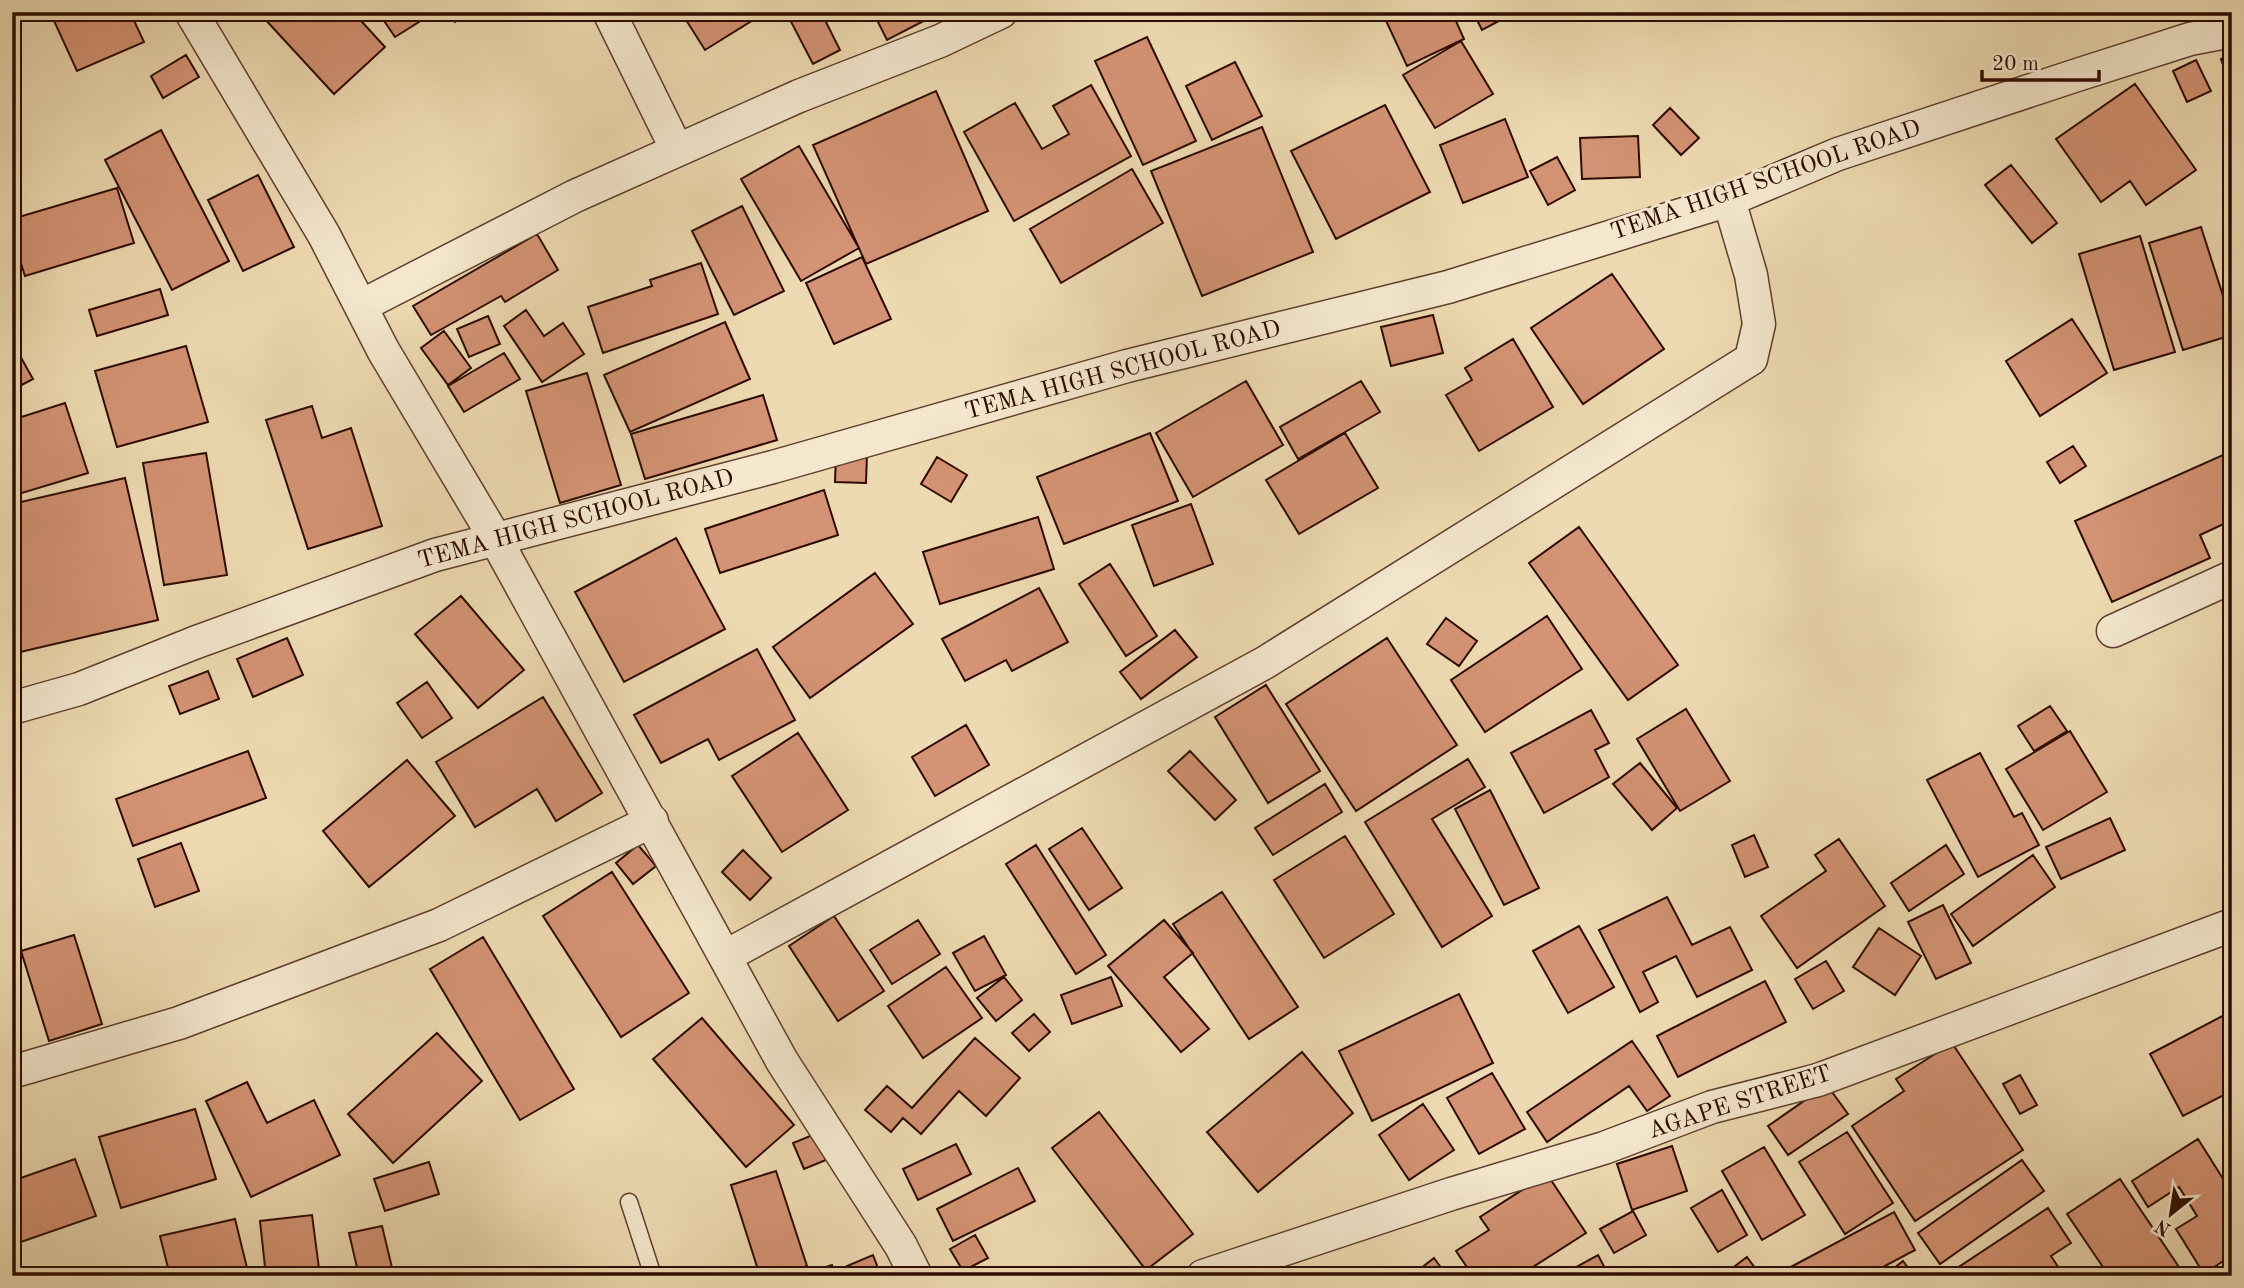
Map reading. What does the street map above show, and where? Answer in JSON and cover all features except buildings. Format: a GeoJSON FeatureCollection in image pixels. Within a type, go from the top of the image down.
{"type":"FeatureCollection","features":[{"type":"Feature","properties":{"kind":"street"},"geometry":{"type":"LineString","coordinates":[[191,12],[324,235],[383,351],[495,538],[782,1061],[901,1246],[916,1276]]}},
{"type":"Feature","properties":{"kind":"street"},"geometry":{"type":"LineString","coordinates":[[609,12],[677,150]]}},
{"type":"Feature","properties":{"kind":"street"},"geometry":{"type":"LineString","coordinates":[[361,306],[575,196],[799,96],[940,41],[1001,12]]}},
{"type":"Feature","properties":{"kind":"street","name":"TEMA HIGH SCHOOL ROAD"},"geometry":{"type":"LineString","coordinates":[[12,708],[79,689],[194,643],[435,555],[773,467],[1127,366],[1448,287],[1729,200],[1839,154],[2190,39],[2232,31]]}},
{"type":"Feature","properties":{"kind":"street"},"geometry":{"type":"LineString","coordinates":[[726,956],[1266,662],[1751,359],[1759,324],[1751,275],[1729,200]]}},
{"type":"Feature","properties":{"kind":"street"},"geometry":{"type":"LineString","coordinates":[[2113,631],[2232,577]]}},
{"type":"Feature","properties":{"kind":"street"},"geometry":{"type":"LineString","coordinates":[[12,1072],[179,1023],[439,925],[652,821]]}},
{"type":"Feature","properties":{"kind":"street","name":"AGAPE STREET"},"geometry":{"type":"LineString","coordinates":[[1203,1276],[1451,1194],[1604,1148],[1712,1107],[1818,1080],[2232,925]]}},
{"type":"Feature","properties":{"kind":"lane"},"geometry":{"type":"LineString","coordinates":[[629,1202],[653,1276]]}}]}
